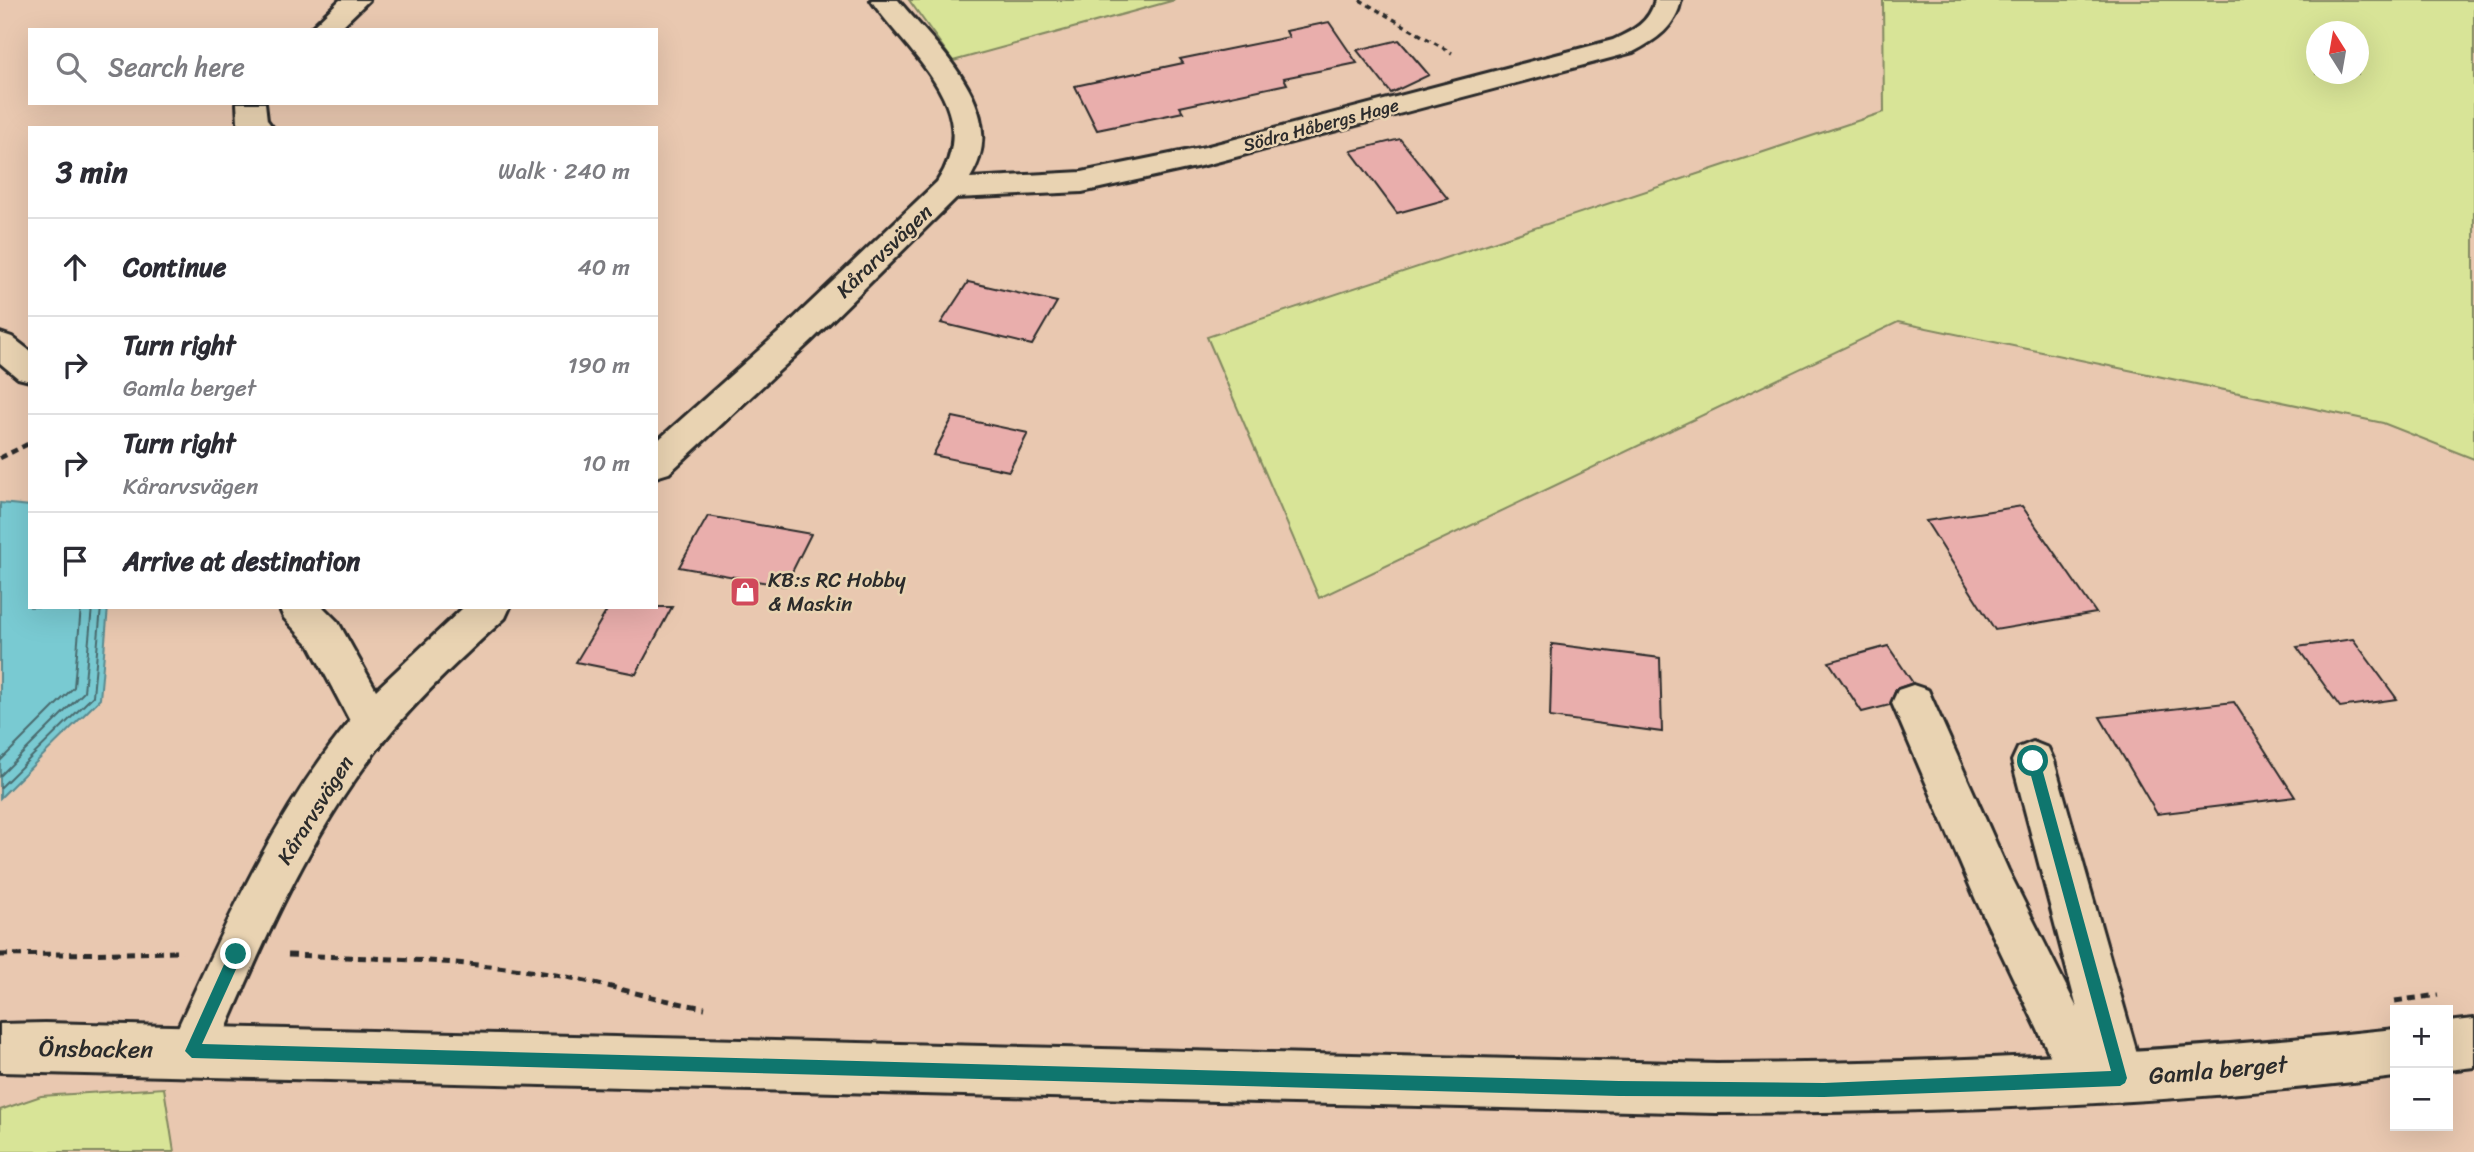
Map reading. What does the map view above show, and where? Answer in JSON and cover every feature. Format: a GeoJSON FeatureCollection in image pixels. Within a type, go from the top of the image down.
{"type":"FeatureCollection","features":[{"type":"Feature","properties":{"kind":"street"},"geometry":{"type":"LineString","coordinates":[[324,28],[356,0]]}},
{"type":"Feature","properties":{"kind":"street","name":"Kårarvsvägen"},"geometry":{"type":"LineString","coordinates":[[658,461],[798,334],[948,189],[963,164],[969,138],[965,110],[949,79],[884,0]]}},
{"type":"Feature","properties":{"kind":"street","name":"Södra Håbergs Hage"},"geometry":{"type":"LineString","coordinates":[[948,189],[1082,182],[1205,156],[1504,75],[1623,46],[1643,37],[1656,26],[1666,11],[1668,0]]}},
{"type":"Feature","properties":{"kind":"street"},"geometry":{"type":"LineString","coordinates":[[251,105],[253,122],[257,126]]}},
{"type":"Feature","properties":{"kind":"street"},"geometry":{"type":"LineString","coordinates":[[300,609],[324,634],[373,723]]}},
{"type":"Feature","properties":{"kind":"street","name":"Kårarvsvägen"},"geometry":{"type":"LineString","coordinates":[[192,1051],[278,867],[335,773],[373,723],[448,645],[489,609]]}},
{"type":"Feature","properties":{"kind":"street"},"geometry":{"type":"LineString","coordinates":[[1913,703],[1992,885],[2103,1078]]}},
{"type":"Feature","properties":{"kind":"street"},"geometry":{"type":"LineString","coordinates":[[2033,761],[2103,1078]]}},
{"type":"Feature","properties":{"kind":"street"},"geometry":{"type":"LineString","coordinates":[[2453,1045],[2474,1043]]}},
{"type":"Feature","properties":{"kind":"street","name":"Önsbacken"},"geometry":{"type":"LineString","coordinates":[[0,1048],[192,1051]]}},
{"type":"Feature","properties":{"kind":"street","name":"Gamla berget"},"geometry":{"type":"LineString","coordinates":[[192,1051],[1619,1088],[1824,1090],[2103,1078],[2328,1061],[2390,1054]]}},
{"type":"Feature","properties":{"kind":"path"},"geometry":{"type":"LineString","coordinates":[[1360,0],[1441,49],[1504,75]]}},
{"type":"Feature","properties":{"kind":"path"},"geometry":{"type":"LineString","coordinates":[[0,458],[28,444]]}},
{"type":"Feature","properties":{"kind":"path"},"geometry":{"type":"LineString","coordinates":[[0,955],[191,952]]}},
{"type":"Feature","properties":{"kind":"path"},"geometry":{"type":"LineString","coordinates":[[281,955],[471,963],[578,979],[676,1004]]}},
{"type":"Feature","properties":{"kind":"green space"},"geometry":{"type":"Polygon","coordinates":[[[909,0],[1175,0],[953,61],[909,0]]]}},
{"type":"Feature","properties":{"kind":"green space"},"geometry":{"type":"Polygon","coordinates":[[[1883,0],[2474,0],[2474,459],[2383,423],[1898,322],[1319,598],[1207,337],[1884,112],[1883,0]]]}},
{"type":"Feature","properties":{"kind":"green space"},"geometry":{"type":"Polygon","coordinates":[[[164,1088],[174,1152],[0,1152],[0,1110],[41,1096],[164,1088]]]}},
{"type":"Feature","properties":{"kind":"water"},"geometry":{"type":"Polygon","coordinates":[[[0,503],[28,506],[28,609],[108,609],[100,699],[0,798],[0,503]]]}},
{"type":"Feature","properties":{"kind":"building"},"geometry":{"type":"Polygon","coordinates":[[[1329,22],[1357,63],[1284,78],[1287,84],[1180,107],[1183,112],[1097,130],[1075,86],[1183,63],[1180,59],[1289,37],[1286,31],[1329,22]]]}},
{"type":"Feature","properties":{"kind":"building"},"geometry":{"type":"Polygon","coordinates":[[[1399,40],[1429,75],[1391,93],[1357,50],[1399,40]]]}},
{"type":"Feature","properties":{"kind":"building"},"geometry":{"type":"Polygon","coordinates":[[[1400,139],[1448,199],[1397,213],[1351,151],[1400,139]]]}},
{"type":"Feature","properties":{"kind":"building"},"geometry":{"type":"Polygon","coordinates":[[[968,282],[1057,302],[1032,345],[941,323],[968,282]]]}},
{"type":"Feature","properties":{"kind":"building"},"geometry":{"type":"Polygon","coordinates":[[[953,417],[1028,433],[1009,471],[933,455],[953,417]]]}},
{"type":"Feature","properties":{"kind":"building"},"geometry":{"type":"Polygon","coordinates":[[[2022,506],[2096,613],[1995,630],[1926,521],[2022,506]]]}},
{"type":"Feature","properties":{"kind":"building"},"geometry":{"type":"Polygon","coordinates":[[[708,516],[811,534],[785,586],[679,567],[708,516]]]}},
{"type":"Feature","properties":{"kind":"building"},"geometry":{"type":"Polygon","coordinates":[[[672,607],[636,674],[576,662],[608,609],[672,607]]]}},
{"type":"Feature","properties":{"kind":"building"},"geometry":{"type":"Polygon","coordinates":[[[2353,639],[2397,699],[2340,707],[2297,647],[2353,639]]]}},
{"type":"Feature","properties":{"kind":"building"},"geometry":{"type":"Polygon","coordinates":[[[1552,644],[1660,658],[1662,732],[1550,717],[1552,644]]]}},
{"type":"Feature","properties":{"kind":"building"},"geometry":{"type":"Polygon","coordinates":[[[1888,646],[1913,683],[1896,689],[1890,705],[1862,712],[1829,662],[1888,646]]]}},
{"type":"Feature","properties":{"kind":"building"},"geometry":{"type":"Polygon","coordinates":[[[2234,702],[2295,797],[2157,814],[2100,717],[2234,702]]]}},
{"type":"Feature","properties":{"kind":"place","name":"KB:s RC Hobby & Maskin"},"geometry":{"type":"Point","coordinates":[745,592]}},
{"type":"Feature","properties":{"kind":"route"},"geometry":{"type":"LineString","coordinates":[[236,954],[192,1051],[1619,1088],[1824,1090],[2120,1078],[2033,761]]}}]}
